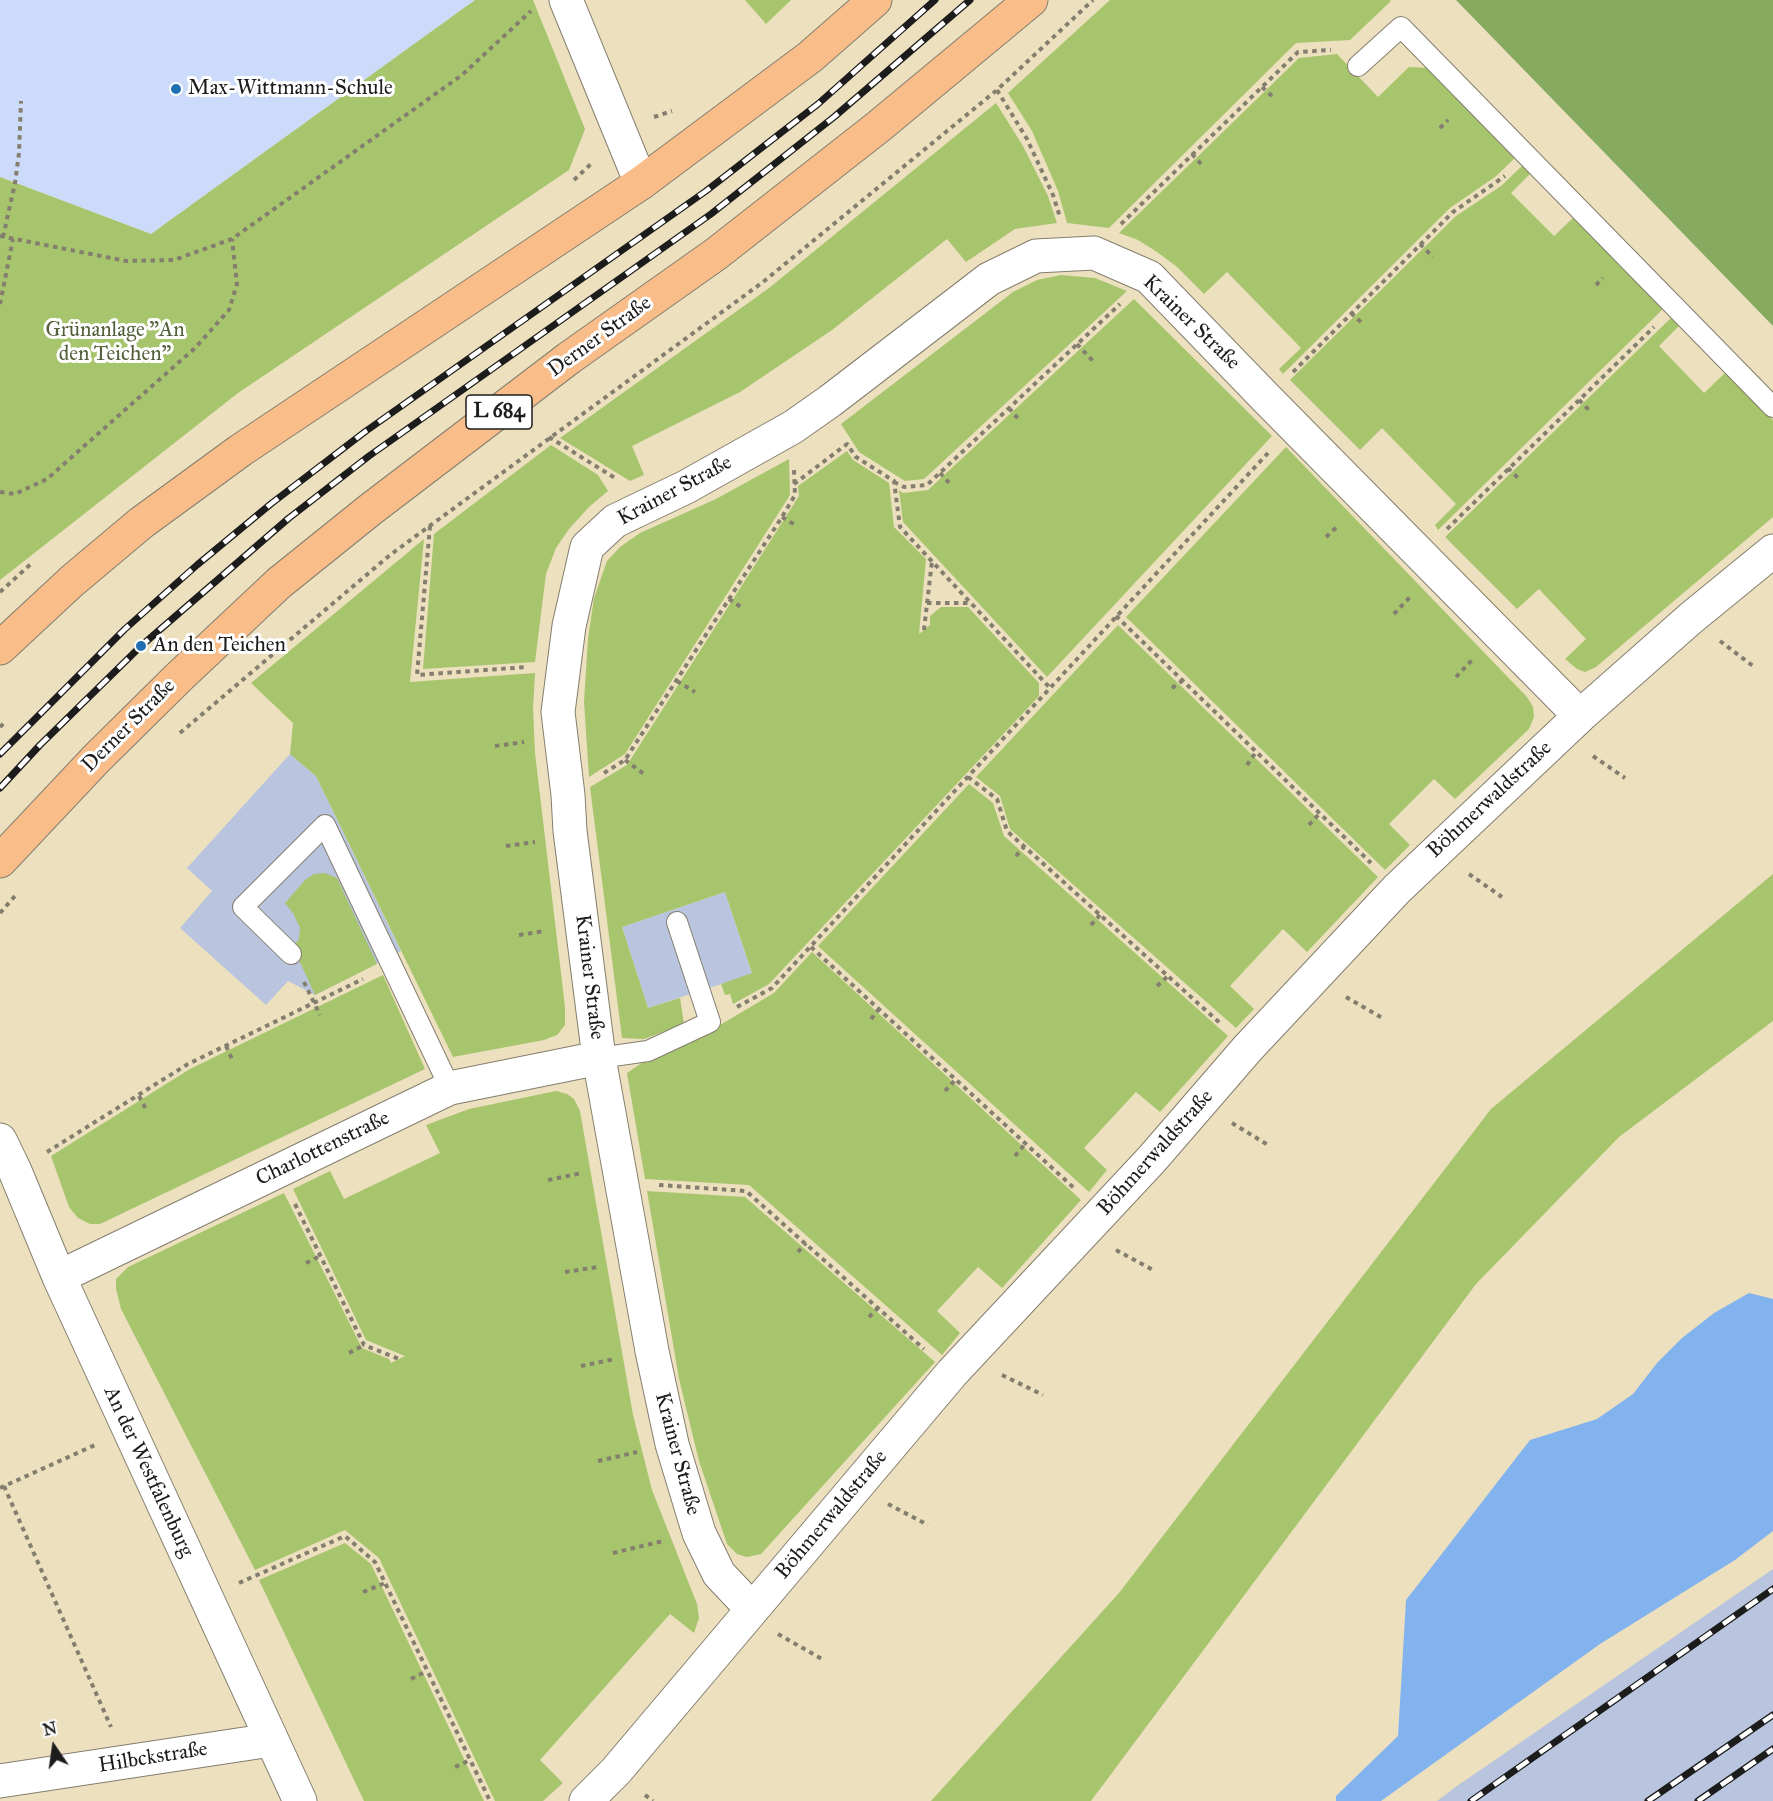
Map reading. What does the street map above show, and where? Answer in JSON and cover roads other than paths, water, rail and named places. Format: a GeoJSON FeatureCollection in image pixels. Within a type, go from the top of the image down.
{"type":"FeatureCollection","features":[{"type":"Feature","properties":{"kind":"main road"},"geometry":{"type":"LineString","coordinates":[[0,648],[72,581],[141,523],[232,457],[642,183],[810,57],[875,0]]}},
{"type":"Feature","properties":{"kind":"main road","name":"Derner Straße"},"geometry":{"type":"LineString","coordinates":[[0,861],[96,759],[279,583],[371,509],[560,365],[716,254],[878,127],[1031,0]]}},
{"type":"Feature","properties":{"kind":"street"},"geometry":{"type":"LineString","coordinates":[[550,4],[642,183]]}},
{"type":"Feature","properties":{"kind":"street","name":"Krainer Straße"},"geometry":{"type":"LineString","coordinates":[[749,1613],[719,1574],[695,1522],[672,1444],[652,1351],[599,1058],[570,831],[558,712],[568,626],[587,547],[615,521],[686,487],[793,427],[989,279],[1036,256],[1094,253],[1149,277],[1580,716]]}},
{"type":"Feature","properties":{"kind":"street","name":"Böhmerwaldstraße"},"geometry":{"type":"LineString","coordinates":[[586,1801],[616,1771],[959,1365],[1152,1159],[1248,1048],[1397,889],[1580,716],[1691,618],[1773,551]]}},
{"type":"Feature","properties":{"kind":"street","name":"Charlottenstraße"},"geometry":{"type":"LineString","coordinates":[[59,1277],[450,1088],[599,1058]]}},
{"type":"Feature","properties":{"kind":"street","name":"An der Westfalenburg"},"geometry":{"type":"LineString","coordinates":[[0,1140],[59,1277],[300,1801]]}},
{"type":"Feature","properties":{"kind":"street","name":"Hilbckstraße"},"geometry":{"type":"LineString","coordinates":[[0,1781],[271,1740]]}},
{"type":"Feature","properties":{"kind":"lane"},"geometry":{"type":"LineString","coordinates":[[1358,66],[1401,27],[1773,407]]}},
{"type":"Feature","properties":{"kind":"lane"},"geometry":{"type":"LineString","coordinates":[[291,954],[243,907],[325,825],[450,1088]]}},
{"type":"Feature","properties":{"kind":"lane"},"geometry":{"type":"LineString","coordinates":[[599,1058],[648,1051],[710,1022],[677,922]]}},
{"type":"Feature","properties":{"kind":"water"},"geometry":{"type":"Polygon","coordinates":[[[1749,1293],[1773,1299],[1773,1531],[1735,1560],[1600,1644],[1381,1801],[1336,1801],[1336,1796],[1398,1736],[1406,1600],[1530,1440],[1597,1419],[1633,1394],[1657,1363],[1682,1338],[1714,1313],[1749,1293]]]}},
{"type":"Feature","properties":{"kind":"railway"},"geometry":{"type":"LineString","coordinates":[[0,754],[125,629],[272,503],[366,431],[706,191],[818,104],[935,0]]}},
{"type":"Feature","properties":{"kind":"railway"},"geometry":{"type":"LineString","coordinates":[[0,788],[40,745],[141,646],[289,518],[369,456],[711,214],[834,117],[970,0]]}},
{"type":"Feature","properties":{"kind":"railway"},"geometry":{"type":"LineString","coordinates":[[1471,1801],[1773,1589]]}},
{"type":"Feature","properties":{"kind":"railway"},"geometry":{"type":"LineString","coordinates":[[1648,1801],[1773,1715]]}},
{"type":"Feature","properties":{"kind":"railway"},"geometry":{"type":"LineString","coordinates":[[1698,1801],[1773,1749]]}},
{"type":"Feature","properties":{"kind":"place","name":"Max-Wittmann-Schule"},"geometry":{"type":"Point","coordinates":[176,89]}},
{"type":"Feature","properties":{"kind":"place","name":"An den Teichen"},"geometry":{"type":"Point","coordinates":[141,646]}},
{"type":"Feature","properties":{"kind":"park label","name":"Grünanlage \"An den Teichen\""},"geometry":{"type":"Point","coordinates":[115,343]}}]}
